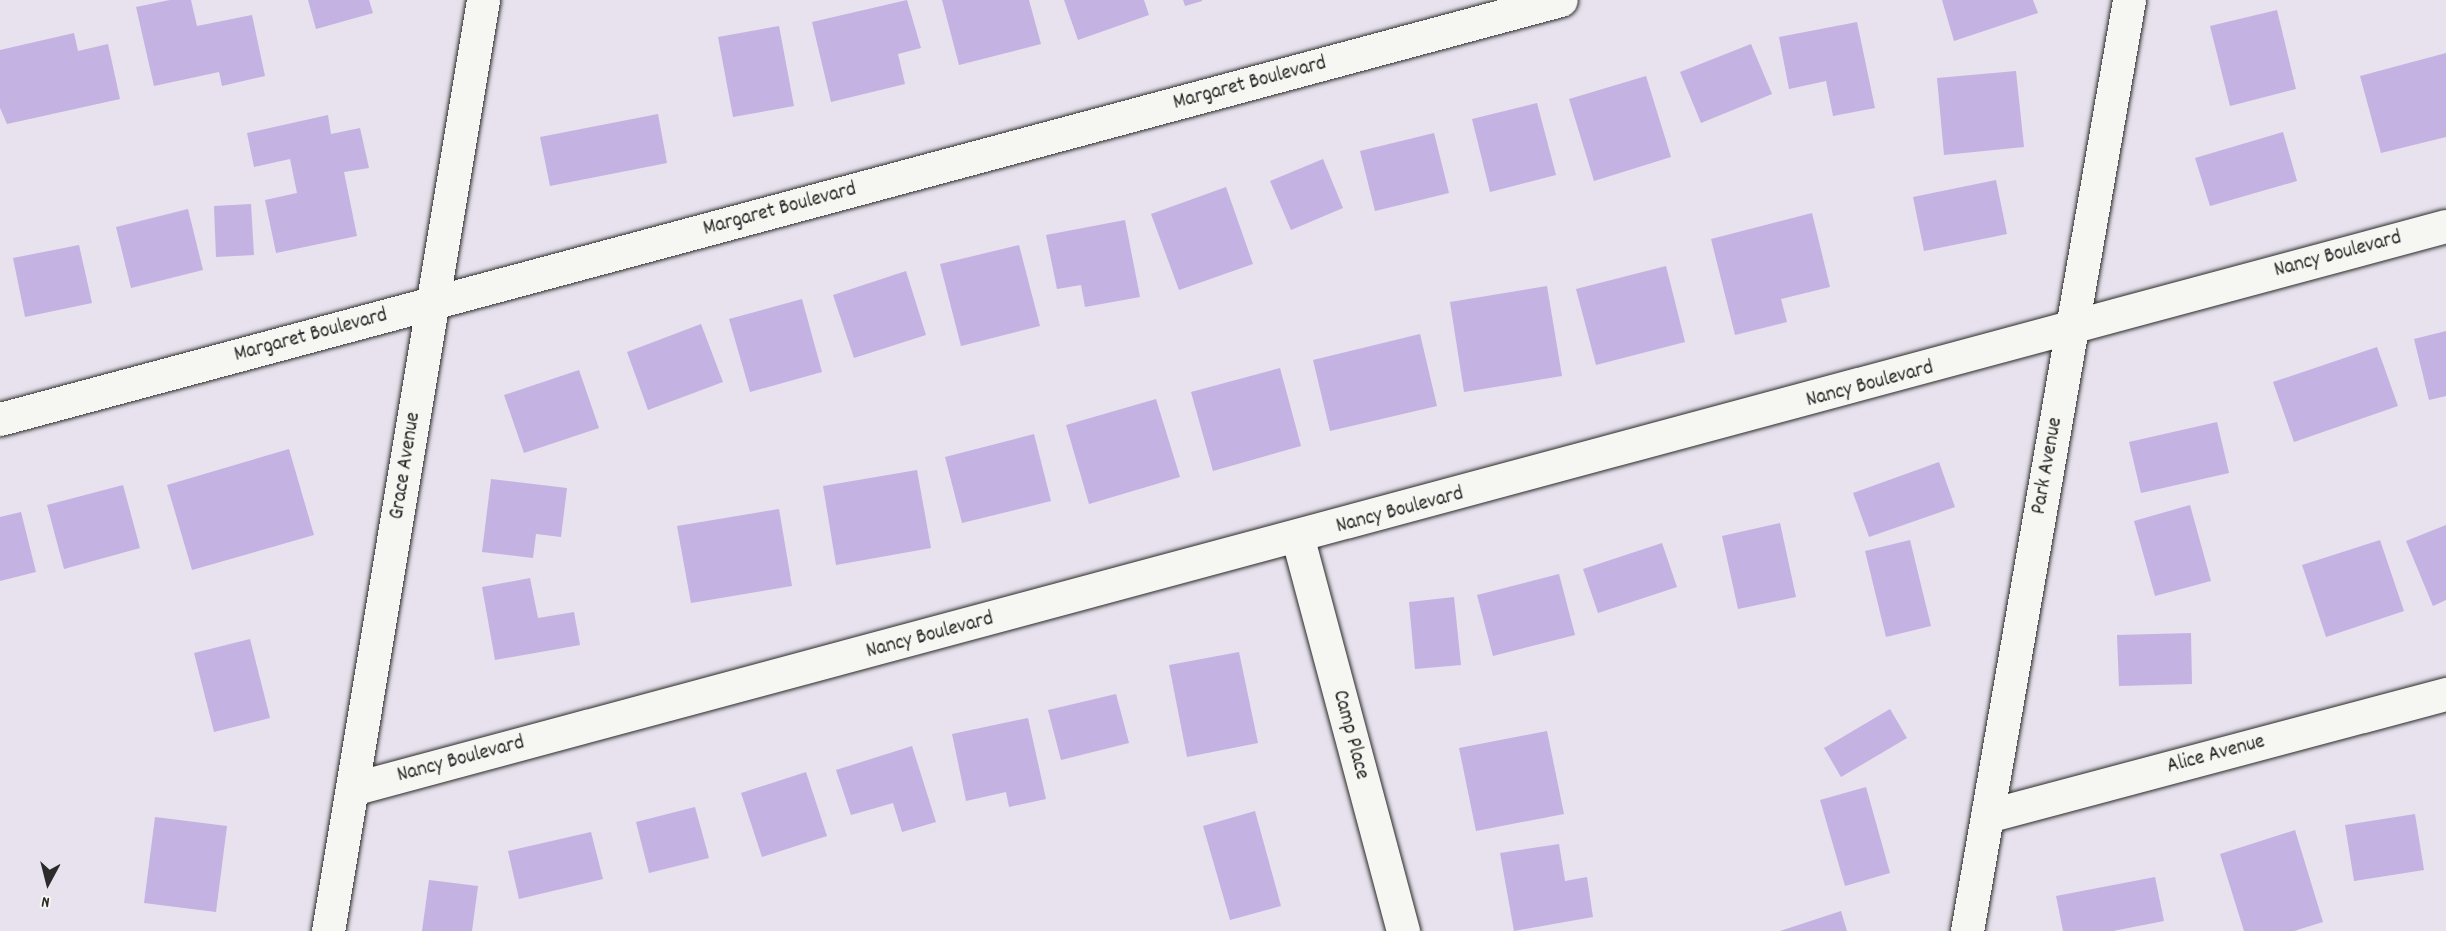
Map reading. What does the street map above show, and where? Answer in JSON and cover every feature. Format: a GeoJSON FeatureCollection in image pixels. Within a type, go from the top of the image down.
{"type":"FeatureCollection","features":[{"type":"Feature","properties":{"kind":"street","name":"Grace Avenue"},"geometry":{"type":"LineString","coordinates":[[328,931],[483,0]]}},
{"type":"Feature","properties":{"kind":"street","name":"Margaret Boulevard"},"geometry":{"type":"LineString","coordinates":[[0,419],[1561,0]]}},
{"type":"Feature","properties":{"kind":"street","name":"Park Avenue"},"geometry":{"type":"LineString","coordinates":[[1967,931],[2129,0]]}},
{"type":"Feature","properties":{"kind":"street","name":"Nancy Boulevard"},"geometry":{"type":"LineString","coordinates":[[352,789],[1298,539],[2072,330],[2446,226]]}},
{"type":"Feature","properties":{"kind":"street","name":"Camp Place"},"geometry":{"type":"LineString","coordinates":[[1298,539],[1403,931]]}},
{"type":"Feature","properties":{"kind":"street","name":"Alice Avenue"},"geometry":{"type":"LineString","coordinates":[[1987,816],[2446,694]]}},
{"type":"Feature","properties":{"kind":"building"},"geometry":{"type":"Polygon","coordinates":[[[170,0],[191,0],[197,26],[252,15],[265,76],[222,86],[219,72],[154,86],[136,7],[170,0]]]}},
{"type":"Feature","properties":{"kind":"building"},"geometry":{"type":"Polygon","coordinates":[[[308,0],[369,0],[373,13],[316,29],[308,0]]]}},
{"type":"Feature","properties":{"kind":"building"},"geometry":{"type":"Polygon","coordinates":[[[907,0],[921,48],[898,54],[905,84],[831,102],[812,22],[907,0]]]}},
{"type":"Feature","properties":{"kind":"building"},"geometry":{"type":"Polygon","coordinates":[[[942,0],[1029,0],[1041,44],[959,65],[942,0]]]}},
{"type":"Feature","properties":{"kind":"building"},"geometry":{"type":"Polygon","coordinates":[[[1064,0],[1144,0],[1149,15],[1078,40],[1064,0]]]}},
{"type":"Feature","properties":{"kind":"building"},"geometry":{"type":"Polygon","coordinates":[[[1183,0],[1202,0],[1202,1],[1185,6],[1183,0]]]}},
{"type":"Feature","properties":{"kind":"building"},"geometry":{"type":"Polygon","coordinates":[[[1942,0],[2033,0],[2038,13],[1954,41],[1942,0]]]}},
{"type":"Feature","properties":{"kind":"building"},"geometry":{"type":"Polygon","coordinates":[[[2277,10],[2296,89],[2230,106],[2210,26],[2277,10]]]}},
{"type":"Feature","properties":{"kind":"building"},"geometry":{"type":"Polygon","coordinates":[[[1857,22],[1875,108],[1833,116],[1826,81],[1789,89],[1779,37],[1857,22]]]}},
{"type":"Feature","properties":{"kind":"building"},"geometry":{"type":"Polygon","coordinates":[[[779,26],[794,106],[733,117],[718,37],[779,26]]]}},
{"type":"Feature","properties":{"kind":"building"},"geometry":{"type":"Polygon","coordinates":[[[74,33],[78,51],[108,44],[120,99],[7,124],[0,108],[0,50],[74,33]]]}},
{"type":"Feature","properties":{"kind":"building"},"geometry":{"type":"Polygon","coordinates":[[[1751,44],[1772,94],[1701,123],[1680,72],[1751,44]]]}},
{"type":"Feature","properties":{"kind":"building"},"geometry":{"type":"Polygon","coordinates":[[[2446,53],[2446,137],[2381,153],[2360,76],[2446,53]]]}},
{"type":"Feature","properties":{"kind":"building"},"geometry":{"type":"Polygon","coordinates":[[[2016,71],[2024,147],[1944,155],[1937,78],[2016,71]]]}},
{"type":"Feature","properties":{"kind":"building"},"geometry":{"type":"Polygon","coordinates":[[[1646,76],[1671,157],[1594,181],[1569,99],[1646,76]]]}},
{"type":"Feature","properties":{"kind":"building"},"geometry":{"type":"Polygon","coordinates":[[[1537,103],[1556,175],[1490,192],[1472,119],[1537,103]]]}},
{"type":"Feature","properties":{"kind":"building"},"geometry":{"type":"Polygon","coordinates":[[[658,114],[667,163],[550,186],[540,137],[658,114]]]}},
{"type":"Feature","properties":{"kind":"building"},"geometry":{"type":"Polygon","coordinates":[[[328,115],[331,134],[360,128],[369,168],[344,172],[357,236],[276,253],[265,200],[297,193],[290,159],[254,167],[247,133],[328,115]]]}},
{"type":"Feature","properties":{"kind":"building"},"geometry":{"type":"Polygon","coordinates":[[[2283,132],[2297,181],[2210,206],[2195,158],[2283,132]]]}},
{"type":"Feature","properties":{"kind":"building"},"geometry":{"type":"Polygon","coordinates":[[[1434,133],[1449,193],[1375,211],[1360,151],[1434,133]]]}},
{"type":"Feature","properties":{"kind":"building"},"geometry":{"type":"Polygon","coordinates":[[[1323,159],[1343,208],[1291,230],[1270,181],[1323,159]]]}},
{"type":"Feature","properties":{"kind":"building"},"geometry":{"type":"Polygon","coordinates":[[[1996,180],[2007,234],[1924,251],[1913,197],[1996,180]]]}},
{"type":"Feature","properties":{"kind":"building"},"geometry":{"type":"Polygon","coordinates":[[[1226,187],[1253,264],[1179,290],[1151,214],[1226,187]]]}},
{"type":"Feature","properties":{"kind":"building"},"geometry":{"type":"Polygon","coordinates":[[[251,204],[254,255],[216,257],[214,206],[251,204]]]}},
{"type":"Feature","properties":{"kind":"building"},"geometry":{"type":"Polygon","coordinates":[[[188,209],[203,270],[131,288],[116,227],[188,209]]]}},
{"type":"Feature","properties":{"kind":"building"},"geometry":{"type":"Polygon","coordinates":[[[1812,213],[1830,287],[1781,299],[1787,322],[1735,335],[1711,239],[1812,213]]]}},
{"type":"Feature","properties":{"kind":"building"},"geometry":{"type":"Polygon","coordinates":[[[1125,220],[1140,297],[1085,307],[1081,285],[1057,289],[1046,235],[1125,220]]]}},
{"type":"Feature","properties":{"kind":"building"},"geometry":{"type":"Polygon","coordinates":[[[79,245],[92,303],[25,317],[13,258],[79,245]]]}},
{"type":"Feature","properties":{"kind":"building"},"geometry":{"type":"Polygon","coordinates":[[[1019,245],[1040,326],[961,346],[940,264],[1019,245]]]}},
{"type":"Feature","properties":{"kind":"building"},"geometry":{"type":"Polygon","coordinates":[[[1666,266],[1685,342],[1596,365],[1576,289],[1666,266]]]}},
{"type":"Feature","properties":{"kind":"building"},"geometry":{"type":"Polygon","coordinates":[[[906,271],[926,335],[854,358],[833,295],[906,271]]]}},
{"type":"Feature","properties":{"kind":"building"},"geometry":{"type":"Polygon","coordinates":[[[1547,286],[1562,376],[1464,392],[1450,302],[1547,286]]]}},
{"type":"Feature","properties":{"kind":"building"},"geometry":{"type":"Polygon","coordinates":[[[802,299],[822,372],[750,392],[729,319],[802,299]]]}},
{"type":"Feature","properties":{"kind":"building"},"geometry":{"type":"Polygon","coordinates":[[[701,324],[723,382],[648,410],[627,352],[701,324]]]}},
{"type":"Feature","properties":{"kind":"building"},"geometry":{"type":"Polygon","coordinates":[[[2446,331],[2446,396],[2429,400],[2414,339],[2446,331]]]}},
{"type":"Feature","properties":{"kind":"building"},"geometry":{"type":"Polygon","coordinates":[[[1420,334],[1437,406],[1330,431],[1313,360],[1420,334]]]}},
{"type":"Feature","properties":{"kind":"building"},"geometry":{"type":"Polygon","coordinates":[[[2377,347],[2398,406],[2294,442],[2273,382],[2377,347]]]}},
{"type":"Feature","properties":{"kind":"building"},"geometry":{"type":"Polygon","coordinates":[[[1280,368],[1301,446],[1213,471],[1191,392],[1280,368]]]}},
{"type":"Feature","properties":{"kind":"building"},"geometry":{"type":"Polygon","coordinates":[[[579,370],[599,428],[524,453],[504,395],[579,370]]]}},
{"type":"Feature","properties":{"kind":"building"},"geometry":{"type":"Polygon","coordinates":[[[1156,399],[1180,477],[1089,504],[1066,425],[1156,399]]]}},
{"type":"Feature","properties":{"kind":"building"},"geometry":{"type":"Polygon","coordinates":[[[2217,422],[2229,473],[2141,493],[2129,442],[2217,422]]]}},
{"type":"Feature","properties":{"kind":"building"},"geometry":{"type":"Polygon","coordinates":[[[1034,434],[1051,501],[962,523],[945,457],[1034,434]]]}},
{"type":"Feature","properties":{"kind":"building"},"geometry":{"type":"Polygon","coordinates":[[[289,449],[314,535],[192,570],[167,485],[289,449]]]}},
{"type":"Feature","properties":{"kind":"building"},"geometry":{"type":"Polygon","coordinates":[[[1939,462],[1955,507],[1869,537],[1853,493],[1939,462]]]}},
{"type":"Feature","properties":{"kind":"building"},"geometry":{"type":"Polygon","coordinates":[[[917,470],[931,548],[836,565],[823,486],[917,470]]]}},
{"type":"Feature","properties":{"kind":"building"},"geometry":{"type":"Polygon","coordinates":[[[491,479],[567,488],[561,537],[536,534],[533,558],[482,552],[491,479]]]}},
{"type":"Feature","properties":{"kind":"building"},"geometry":{"type":"Polygon","coordinates":[[[123,485],[140,548],[64,569],[47,505],[123,485]]]}},
{"type":"Feature","properties":{"kind":"building"},"geometry":{"type":"Polygon","coordinates":[[[2190,505],[2211,581],[2155,596],[2134,521],[2190,505]]]}},
{"type":"Feature","properties":{"kind":"building"},"geometry":{"type":"Polygon","coordinates":[[[779,509],[792,586],[691,603],[677,526],[779,509]]]}},
{"type":"Feature","properties":{"kind":"building"},"geometry":{"type":"Polygon","coordinates":[[[21,512],[36,572],[0,581],[0,517],[21,512]]]}},
{"type":"Feature","properties":{"kind":"building"},"geometry":{"type":"Polygon","coordinates":[[[1780,523],[1796,597],[1738,609],[1722,536],[1780,523]]]}},
{"type":"Feature","properties":{"kind":"building"},"geometry":{"type":"Polygon","coordinates":[[[2446,525],[2446,600],[2433,606],[2406,541],[2446,525]]]}},
{"type":"Feature","properties":{"kind":"building"},"geometry":{"type":"Polygon","coordinates":[[[1910,540],[1931,626],[1886,637],[1865,551],[1910,540]]]}},
{"type":"Feature","properties":{"kind":"building"},"geometry":{"type":"Polygon","coordinates":[[[2380,540],[2404,611],[2326,637],[2302,565],[2380,540]]]}},
{"type":"Feature","properties":{"kind":"building"},"geometry":{"type":"Polygon","coordinates":[[[1662,543],[1677,587],[1598,613],[1583,569],[1662,543]]]}},
{"type":"Feature","properties":{"kind":"building"},"geometry":{"type":"Polygon","coordinates":[[[1559,574],[1575,635],[1493,656],[1477,595],[1559,574]]]}},
{"type":"Feature","properties":{"kind":"building"},"geometry":{"type":"Polygon","coordinates":[[[530,578],[538,618],[574,612],[580,645],[495,660],[482,587],[530,578]]]}},
{"type":"Feature","properties":{"kind":"building"},"geometry":{"type":"Polygon","coordinates":[[[1454,597],[1461,665],[1415,669],[1409,602],[1454,597]]]}},
{"type":"Feature","properties":{"kind":"building"},"geometry":{"type":"Polygon","coordinates":[[[2191,633],[2192,684],[2119,686],[2117,635],[2191,633]]]}},
{"type":"Feature","properties":{"kind":"building"},"geometry":{"type":"Polygon","coordinates":[[[250,639],[270,718],[214,732],[194,653],[250,639]]]}},
{"type":"Feature","properties":{"kind":"building"},"geometry":{"type":"Polygon","coordinates":[[[1239,652],[1258,743],[1187,757],[1169,665],[1239,652]]]}},
{"type":"Feature","properties":{"kind":"building"},"geometry":{"type":"Polygon","coordinates":[[[1116,694],[1129,743],[1061,760],[1048,710],[1116,694]]]}},
{"type":"Feature","properties":{"kind":"building"},"geometry":{"type":"Polygon","coordinates":[[[1890,709],[1907,738],[1841,777],[1824,748],[1890,709]]]}},
{"type":"Feature","properties":{"kind":"building"},"geometry":{"type":"Polygon","coordinates":[[[1028,718],[1046,799],[1009,807],[1006,792],[966,801],[952,734],[1028,718]]]}},
{"type":"Feature","properties":{"kind":"building"},"geometry":{"type":"Polygon","coordinates":[[[1547,731],[1564,814],[1476,831],[1459,748],[1547,731]]]}},
{"type":"Feature","properties":{"kind":"building"},"geometry":{"type":"Polygon","coordinates":[[[912,746],[936,822],[902,832],[893,803],[851,815],[836,770],[912,746]]]}},
{"type":"Feature","properties":{"kind":"building"},"geometry":{"type":"Polygon","coordinates":[[[806,772],[827,836],[762,857],[741,793],[806,772]]]}},
{"type":"Feature","properties":{"kind":"building"},"geometry":{"type":"Polygon","coordinates":[[[1866,787],[1890,873],[1845,886],[1820,800],[1866,787]]]}},
{"type":"Feature","properties":{"kind":"building"},"geometry":{"type":"Polygon","coordinates":[[[695,807],[709,858],[649,873],[636,822],[695,807]]]}},
{"type":"Feature","properties":{"kind":"building"},"geometry":{"type":"Polygon","coordinates":[[[1255,811],[1281,906],[1230,920],[1203,826],[1255,811]]]}},
{"type":"Feature","properties":{"kind":"building"},"geometry":{"type":"Polygon","coordinates":[[[2415,814],[2424,870],[2354,881],[2345,825],[2415,814]]]}},
{"type":"Feature","properties":{"kind":"building"},"geometry":{"type":"Polygon","coordinates":[[[155,817],[227,826],[216,912],[144,903],[155,817]]]}},
{"type":"Feature","properties":{"kind":"building"},"geometry":{"type":"Polygon","coordinates":[[[2295,830],[2323,922],[2294,931],[2244,931],[2220,854],[2295,830]]]}},
{"type":"Feature","properties":{"kind":"building"},"geometry":{"type":"Polygon","coordinates":[[[591,832],[603,879],[519,899],[508,851],[591,832]]]}},
{"type":"Feature","properties":{"kind":"building"},"geometry":{"type":"Polygon","coordinates":[[[1559,844],[1565,881],[1587,877],[1593,917],[1514,931],[1500,853],[1559,844]]]}},
{"type":"Feature","properties":{"kind":"building"},"geometry":{"type":"Polygon","coordinates":[[[2155,877],[2164,921],[2113,931],[2063,931],[2056,896],[2155,877]]]}},
{"type":"Feature","properties":{"kind":"building"},"geometry":{"type":"Polygon","coordinates":[[[429,880],[478,886],[472,931],[422,931],[429,880]]]}},
{"type":"Feature","properties":{"kind":"building"},"geometry":{"type":"Polygon","coordinates":[[[1841,911],[1847,931],[1780,931],[1841,911]]]}}]}
